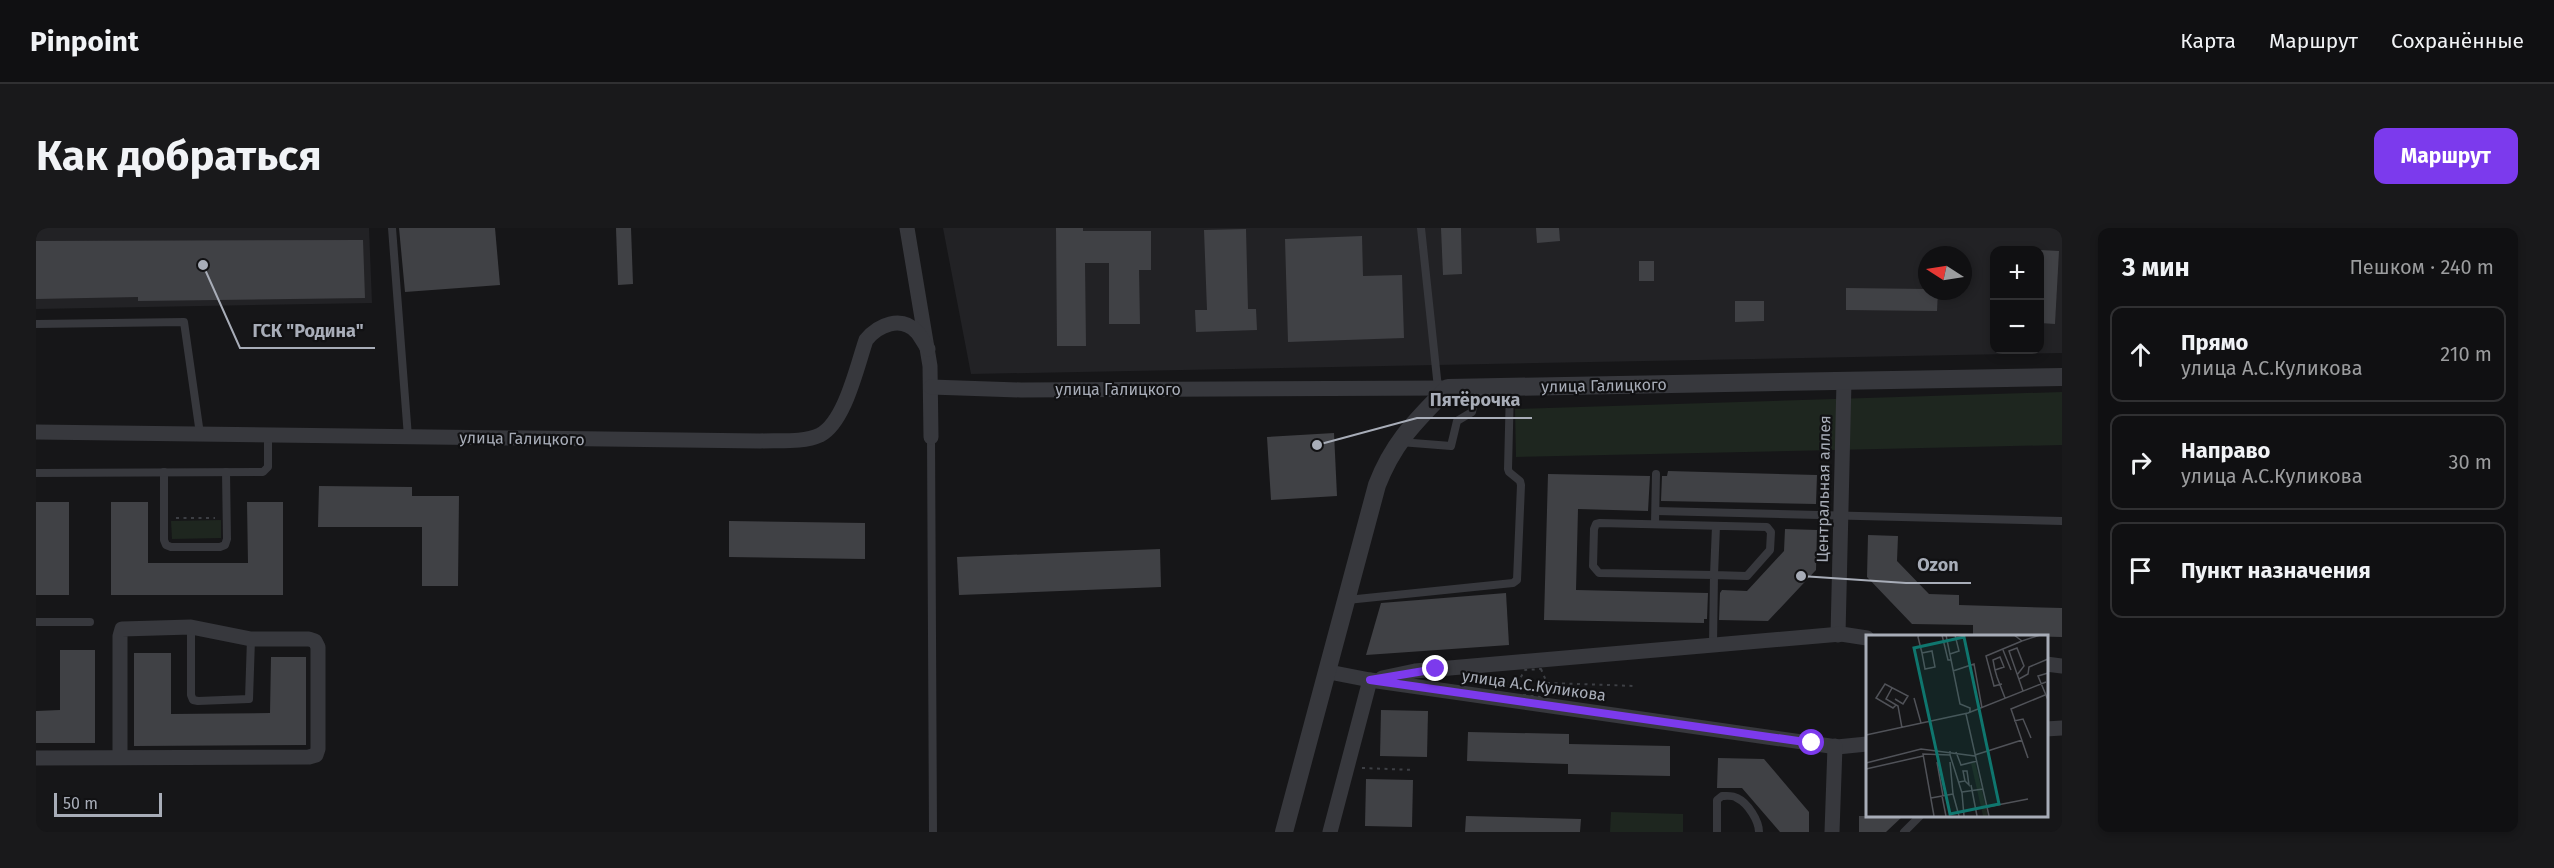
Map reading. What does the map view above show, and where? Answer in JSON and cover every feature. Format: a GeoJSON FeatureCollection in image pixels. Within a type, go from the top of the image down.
{"type":"FeatureCollection","features":[{"type":"Feature","properties":{"kind":"street"},"geometry":{"type":"LineString","coordinates":[[908,228],[928,349],[931,437]]}},
{"type":"Feature","properties":{"kind":"street","name":"улица Галицкого"},"geometry":{"type":"LineString","coordinates":[[36,432],[748,441],[805,439],[819,435],[830,427],[839,414],[866,340],[873,331],[884,324],[906,326],[916,330],[928,349]]}},
{"type":"Feature","properties":{"kind":"street","name":"улица Галицкого"},"geometry":{"type":"LineString","coordinates":[[931,387],[1021,390],[1443,388],[2062,377]]}},
{"type":"Feature","properties":{"kind":"street","name":"Центральная аллея"},"geometry":{"type":"LineString","coordinates":[[1838,634],[1844,381]]}},
{"type":"Feature","properties":{"kind":"street"},"geometry":{"type":"LineString","coordinates":[[1284,832],[1329,672],[1377,485],[1387,460],[1405,432],[1443,388]]}},
{"type":"Feature","properties":{"kind":"street"},"geometry":{"type":"LineString","coordinates":[[36,758],[120,758],[309,757],[316,755],[318,647],[315,641],[309,639],[251,639],[191,627],[122,629],[120,636],[120,758]]}},
{"type":"Feature","properties":{"kind":"street","name":"улица А.С.Куликова"},"geometry":{"type":"LineString","coordinates":[[1370,680],[1415,671],[1838,634],[1866,638]]}},
{"type":"Feature","properties":{"kind":"street"},"geometry":{"type":"LineString","coordinates":[[2047,664],[2062,666]]}},
{"type":"Feature","properties":{"kind":"street"},"geometry":{"type":"LineString","coordinates":[[1329,672],[1370,680],[1330,832]]}},
{"type":"Feature","properties":{"kind":"street","name":"улица А.С.Куликова"},"geometry":{"type":"LineString","coordinates":[[1370,680],[1835,746],[1866,744]]}},
{"type":"Feature","properties":{"kind":"street"},"geometry":{"type":"LineString","coordinates":[[2047,729],[2062,728]]}},
{"type":"Feature","properties":{"kind":"street"},"geometry":{"type":"LineString","coordinates":[[1833,832],[1835,746]]}},
{"type":"Feature","properties":{"kind":"lane"},"geometry":{"type":"LineString","coordinates":[[392,228],[408,437]]}},
{"type":"Feature","properties":{"kind":"lane"},"geometry":{"type":"LineString","coordinates":[[1421,228],[1443,388]]}},
{"type":"Feature","properties":{"kind":"lane"},"geometry":{"type":"LineString","coordinates":[[36,324],[184,322],[200,434]]}},
{"type":"Feature","properties":{"kind":"lane"},"geometry":{"type":"LineString","coordinates":[[1399,442],[1451,446],[1457,421],[1472,412],[1476,387]]}},
{"type":"Feature","properties":{"kind":"lane"},"geometry":{"type":"LineString","coordinates":[[1347,600],[1513,583],[1517,580],[1521,485],[1508,469],[1510,387]]}},
{"type":"Feature","properties":{"kind":"lane"},"geometry":{"type":"LineString","coordinates":[[36,473],[267,470],[268,435]]}},
{"type":"Feature","properties":{"kind":"lane"},"geometry":{"type":"LineString","coordinates":[[931,437],[933,832]]}},
{"type":"Feature","properties":{"kind":"lane"},"geometry":{"type":"LineString","coordinates":[[164,472],[164,540],[166,545],[171,547],[220,547],[225,545],[226,472]]}},
{"type":"Feature","properties":{"kind":"lane"},"geometry":{"type":"LineString","coordinates":[[1655,524],[1656,474]]}},
{"type":"Feature","properties":{"kind":"lane"},"geometry":{"type":"LineString","coordinates":[[1656,511],[2062,520]]}},
{"type":"Feature","properties":{"kind":"lane"},"geometry":{"type":"LineString","coordinates":[[1596,524],[1655,524],[1767,527],[1771,532],[1771,546],[1768,554],[1747,576],[1595,571],[1596,524]]}},
{"type":"Feature","properties":{"kind":"lane"},"geometry":{"type":"LineString","coordinates":[[1713,645],[1716,526]]}},
{"type":"Feature","properties":{"kind":"lane"},"geometry":{"type":"LineString","coordinates":[[36,622],[90,622]]}},
{"type":"Feature","properties":{"kind":"lane"},"geometry":{"type":"LineString","coordinates":[[191,627],[191,695],[193,700],[249,699],[251,639]]}},
{"type":"Feature","properties":{"kind":"lane"},"geometry":{"type":"LineString","coordinates":[[1716,832],[1717,800],[1722,796],[1734,796],[1740,800],[1758,822],[1759,832]]}},
{"type":"Feature","properties":{"kind":"lane"},"geometry":{"type":"LineString","coordinates":[[1904,832],[1919,817]]}},
{"type":"Feature","properties":{"kind":"path"},"geometry":{"type":"LineString","coordinates":[[164,518],[227,518]]}},
{"type":"Feature","properties":{"kind":"path"},"geometry":{"type":"LineString","coordinates":[[1541,669],[1547,683],[1540,697],[1523,695],[1518,681],[1524,670],[1541,669]]}},
{"type":"Feature","properties":{"kind":"path"},"geometry":{"type":"LineString","coordinates":[[1547,683],[1636,686]]}},
{"type":"Feature","properties":{"kind":"path"},"geometry":{"type":"LineString","coordinates":[[1347,768],[1414,770]]}},
{"type":"Feature","properties":{"kind":"shaded area"},"geometry":{"type":"Polygon","coordinates":[[[36,228],[369,228],[372,303],[36,309],[36,228]]]}},
{"type":"Feature","properties":{"kind":"shaded area"},"geometry":{"type":"Polygon","coordinates":[[[943,228],[2062,228],[2062,353],[2044,353],[2044,246],[1990,246],[1990,354],[2010,354],[971,374],[943,228]]]}},
{"type":"Feature","properties":{"kind":"shaded area"},"geometry":{"type":"Polygon","coordinates":[[[2062,392],[2062,445],[1516,457],[1515,409],[2062,392]]]}},
{"type":"Feature","properties":{"kind":"shaded area"},"geometry":{"type":"Polygon","coordinates":[[[221,520],[221,538],[172,539],[171,521],[221,520]]]}},
{"type":"Feature","properties":{"kind":"shaded area"},"geometry":{"type":"Polygon","coordinates":[[[1611,812],[1683,814],[1683,832],[1610,832],[1611,812]]]}},
{"type":"Feature","properties":{"kind":"building"},"geometry":{"type":"Polygon","coordinates":[[[399,228],[495,228],[500,285],[405,292],[399,228]]]}},
{"type":"Feature","properties":{"kind":"building"},"geometry":{"type":"Polygon","coordinates":[[[616,228],[631,228],[633,284],[618,285],[616,228]]]}},
{"type":"Feature","properties":{"kind":"building"},"geometry":{"type":"Polygon","coordinates":[[[1056,228],[1083,228],[1083,231],[1151,231],[1151,270],[1139,270],[1140,324],[1109,324],[1109,263],[1085,263],[1086,346],[1057,346],[1056,228]]]}},
{"type":"Feature","properties":{"kind":"building"},"geometry":{"type":"Polygon","coordinates":[[[1441,228],[1461,228],[1462,274],[1443,275],[1441,228]]]}},
{"type":"Feature","properties":{"kind":"building"},"geometry":{"type":"Polygon","coordinates":[[[1536,228],[1559,228],[1560,241],[1537,243],[1536,228]]]}},
{"type":"Feature","properties":{"kind":"building"},"geometry":{"type":"Polygon","coordinates":[[[1246,229],[1248,309],[1256,309],[1257,330],[1196,332],[1195,310],[1207,310],[1204,230],[1246,229]]]}},
{"type":"Feature","properties":{"kind":"building"},"geometry":{"type":"Polygon","coordinates":[[[1362,236],[1363,276],[1402,275],[1404,338],[1288,342],[1285,239],[1362,236]]]}},
{"type":"Feature","properties":{"kind":"building"},"geometry":{"type":"Polygon","coordinates":[[[363,240],[365,298],[138,301],[138,297],[36,299],[36,241],[363,240]]]}},
{"type":"Feature","properties":{"kind":"building"},"geometry":{"type":"Polygon","coordinates":[[[2044,250],[2059,251],[2055,324],[2044,323],[2044,250]]]}},
{"type":"Feature","properties":{"kind":"building"},"geometry":{"type":"Polygon","coordinates":[[[1639,261],[1654,261],[1654,281],[1639,281],[1639,261]]]}},
{"type":"Feature","properties":{"kind":"building"},"geometry":{"type":"Polygon","coordinates":[[[1846,288],[1918,289],[1918,300],[1938,300],[1937,311],[1846,310],[1846,288]]]}},
{"type":"Feature","properties":{"kind":"building"},"geometry":{"type":"Polygon","coordinates":[[[1735,301],[1764,301],[1764,321],[1735,322],[1735,301]]]}},
{"type":"Feature","properties":{"kind":"building"},"geometry":{"type":"Polygon","coordinates":[[[1334,433],[1337,496],[1271,500],[1267,437],[1334,433]]]}},
{"type":"Feature","properties":{"kind":"building"},"geometry":{"type":"Polygon","coordinates":[[[1668,471],[1817,475],[1816,504],[1661,501],[1662,476],[1667,476],[1668,471]]]}},
{"type":"Feature","properties":{"kind":"building"},"geometry":{"type":"Polygon","coordinates":[[[1548,474],[1650,476],[1648,511],[1578,509],[1576,590],[1708,593],[1707,619],[1704,619],[1704,623],[1544,620],[1548,474]]]}},
{"type":"Feature","properties":{"kind":"building"},"geometry":{"type":"Polygon","coordinates":[[[319,486],[412,487],[412,496],[459,496],[458,586],[422,586],[422,527],[318,527],[319,486]]]}},
{"type":"Feature","properties":{"kind":"building"},"geometry":{"type":"Polygon","coordinates":[[[36,502],[69,502],[69,595],[36,595],[36,502]]]}},
{"type":"Feature","properties":{"kind":"building"},"geometry":{"type":"Polygon","coordinates":[[[111,502],[148,502],[148,563],[248,563],[247,502],[283,502],[283,595],[111,595],[111,502]]]}},
{"type":"Feature","properties":{"kind":"building"},"geometry":{"type":"Polygon","coordinates":[[[729,521],[865,523],[865,559],[729,557],[729,521]]]}},
{"type":"Feature","properties":{"kind":"building"},"geometry":{"type":"Polygon","coordinates":[[[1785,529],[1817,530],[1816,570],[1768,621],[1719,620],[1722,590],[1747,591],[1784,551],[1785,529]]]}},
{"type":"Feature","properties":{"kind":"building"},"geometry":{"type":"Polygon","coordinates":[[[1868,535],[1898,536],[1897,561],[1929,594],[1959,595],[1959,605],[2062,608],[2062,637],[1973,635],[1973,625],[1912,624],[1867,577],[1868,535]]]}},
{"type":"Feature","properties":{"kind":"building"},"geometry":{"type":"Polygon","coordinates":[[[1160,549],[1161,587],[959,595],[957,557],[1160,549]]]}},
{"type":"Feature","properties":{"kind":"building"},"geometry":{"type":"Polygon","coordinates":[[[1506,593],[1509,645],[1366,655],[1381,603],[1506,593]]]}},
{"type":"Feature","properties":{"kind":"building"},"geometry":{"type":"Polygon","coordinates":[[[60,650],[95,650],[95,743],[36,743],[36,711],[60,710],[60,650]]]}},
{"type":"Feature","properties":{"kind":"building"},"geometry":{"type":"Polygon","coordinates":[[[134,653],[171,653],[171,714],[270,713],[271,657],[306,657],[306,745],[134,746],[134,653]]]}},
{"type":"Feature","properties":{"kind":"building"},"geometry":{"type":"Polygon","coordinates":[[[1381,710],[1428,711],[1427,757],[1380,756],[1381,710]]]}},
{"type":"Feature","properties":{"kind":"building"},"geometry":{"type":"Polygon","coordinates":[[[1468,732],[1569,734],[1569,744],[1670,746],[1670,776],[1568,774],[1568,764],[1467,761],[1468,732]]]}},
{"type":"Feature","properties":{"kind":"building"},"geometry":{"type":"Polygon","coordinates":[[[1718,758],[1764,759],[1809,812],[1809,832],[1780,832],[1742,788],[1717,788],[1718,758]]]}},
{"type":"Feature","properties":{"kind":"building"},"geometry":{"type":"Polygon","coordinates":[[[1366,779],[1413,780],[1412,827],[1365,826],[1366,779]]]}},
{"type":"Feature","properties":{"kind":"building"},"geometry":{"type":"Polygon","coordinates":[[[1466,816],[1581,819],[1580,832],[1465,832],[1466,816]]]}},
{"type":"Feature","properties":{"kind":"building"},"geometry":{"type":"Polygon","coordinates":[[[1859,816],[1902,817],[1886,832],[1859,832],[1859,816]]]}},
{"type":"Feature","properties":{"kind":"place","name":"ГСК \"Родина\""},"geometry":{"type":"Point","coordinates":[203,265]}},
{"type":"Feature","properties":{"kind":"place","name":"Пятёрочка"},"geometry":{"type":"Point","coordinates":[1317,445]}},
{"type":"Feature","properties":{"kind":"place","name":"Ozon"},"geometry":{"type":"Point","coordinates":[1801,576]}},
{"type":"Feature","properties":{"kind":"route"},"geometry":{"type":"LineString","coordinates":[[1436,669],[1370,680],[1812,743]]}}]}
